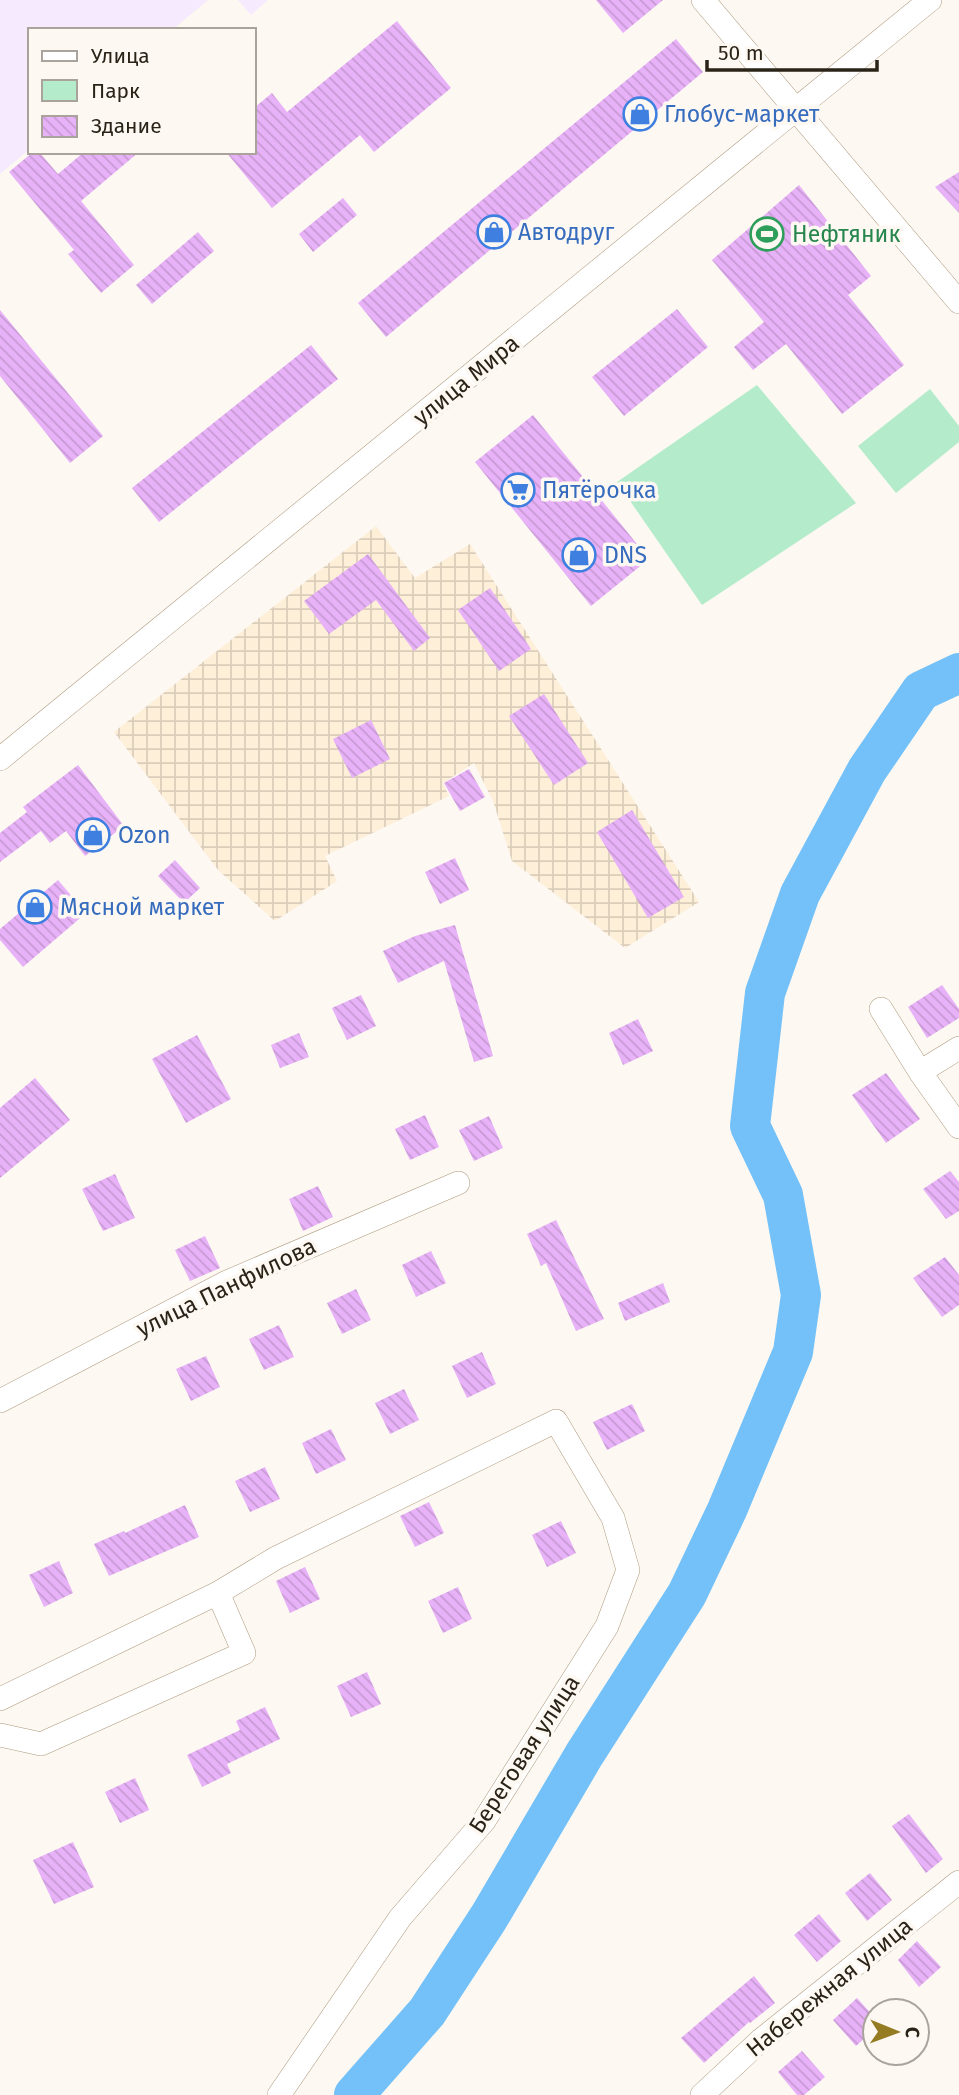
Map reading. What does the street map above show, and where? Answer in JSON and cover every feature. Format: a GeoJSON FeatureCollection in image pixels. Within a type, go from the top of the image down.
{"type":"FeatureCollection","features":[{"type":"Feature","properties":{"kind":"street"},"geometry":{"type":"LineString","coordinates":[[703,0],[959,302]]}},
{"type":"Feature","properties":{"kind":"street","name":"улица Мира"},"geometry":{"type":"LineString","coordinates":[[0,759],[930,0]]}},
{"type":"Feature","properties":{"kind":"street"},"geometry":{"type":"LineString","coordinates":[[881,1009],[920,1072],[959,1127]]}},
{"type":"Feature","properties":{"kind":"street"},"geometry":{"type":"LineString","coordinates":[[920,1072],[959,1048]]}},
{"type":"Feature","properties":{"kind":"street","name":"улица Панфилова"},"geometry":{"type":"LineString","coordinates":[[0,1401],[227,1282],[458,1184]]}},
{"type":"Feature","properties":{"kind":"street","name":"Береговая улица"},"geometry":{"type":"LineString","coordinates":[[218,1593],[276,1558],[556,1421],[612,1518],[628,1570],[607,1626],[484,1821],[400,1918],[279,2095]]}},
{"type":"Feature","properties":{"kind":"street"},"geometry":{"type":"LineString","coordinates":[[0,1699],[218,1593],[244,1653],[41,1744],[0,1735]]}},
{"type":"Feature","properties":{"kind":"street","name":"Набережная улица"},"geometry":{"type":"LineString","coordinates":[[702,2095],[761,2040],[959,1882]]}},
{"type":"Feature","properties":{"kind":"shaded area"},"geometry":{"type":"Polygon","coordinates":[[[0,0],[208,0],[174,28],[28,28],[28,151],[0,174],[0,0]]]}},
{"type":"Feature","properties":{"kind":"shaded area"},"geometry":{"type":"Polygon","coordinates":[[[238,0],[268,0],[251,15],[238,0]]]}},
{"type":"Feature","properties":{"kind":"shaded area"},"geometry":{"type":"Polygon","coordinates":[[[376,526],[415,578],[470,544],[699,902],[625,948],[512,861],[493,801],[474,763],[443,783],[449,796],[325,856],[337,881],[275,921],[218,870],[114,732],[376,526]]]}},
{"type":"Feature","properties":{"kind":"green space"},"geometry":{"type":"Polygon","coordinates":[[[757,385],[856,503],[702,605],[617,482],[757,385]]]}},
{"type":"Feature","properties":{"kind":"green space"},"geometry":{"type":"Polygon","coordinates":[[[930,389],[959,426],[959,442],[896,493],[858,446],[930,389]]]}},
{"type":"Feature","properties":{"kind":"building"},"geometry":{"type":"Polygon","coordinates":[[[596,0],[663,0],[623,33],[596,0]]]}},
{"type":"Feature","properties":{"kind":"building"},"geometry":{"type":"Polygon","coordinates":[[[397,21],[451,88],[374,152],[360,135],[272,208],[228,154],[256,154],[256,106],[272,93],[287,112],[397,21]]]}},
{"type":"Feature","properties":{"kind":"building"},"geometry":{"type":"Polygon","coordinates":[[[676,39],[703,72],[386,337],[358,303],[676,39]]]}},
{"type":"Feature","properties":{"kind":"building"},"geometry":{"type":"Polygon","coordinates":[[[31,154],[41,154],[58,174],[82,154],[137,154],[81,201],[134,265],[101,293],[68,254],[74,250],[9,172],[31,154]]]}},
{"type":"Feature","properties":{"kind":"building"},"geometry":{"type":"Polygon","coordinates":[[[959,172],[959,213],[935,187],[959,172]]]}},
{"type":"Feature","properties":{"kind":"building"},"geometry":{"type":"Polygon","coordinates":[[[799,185],[871,276],[848,295],[904,365],[842,414],[786,344],[753,370],[734,347],[764,322],[712,260],[799,185]]]}},
{"type":"Feature","properties":{"kind":"building"},"geometry":{"type":"Polygon","coordinates":[[[343,198],[357,215],[313,252],[299,234],[343,198]]]}},
{"type":"Feature","properties":{"kind":"building"},"geometry":{"type":"Polygon","coordinates":[[[198,232],[214,251],[152,304],[136,285],[198,232]]]}},
{"type":"Feature","properties":{"kind":"building"},"geometry":{"type":"Polygon","coordinates":[[[677,309],[708,347],[624,416],[592,377],[677,309]]]}},
{"type":"Feature","properties":{"kind":"building"},"geometry":{"type":"Polygon","coordinates":[[[0,310],[103,436],[70,463],[0,376],[0,310]]]}},
{"type":"Feature","properties":{"kind":"building"},"geometry":{"type":"Polygon","coordinates":[[[311,345],[338,379],[159,522],[132,488],[311,345]]]}},
{"type":"Feature","properties":{"kind":"building"},"geometry":{"type":"Polygon","coordinates":[[[533,415],[649,559],[591,606],[475,462],[533,415]]]}},
{"type":"Feature","properties":{"kind":"building"},"geometry":{"type":"Polygon","coordinates":[[[368,554],[430,638],[414,651],[376,600],[329,634],[304,601],[368,554]]]}},
{"type":"Feature","properties":{"kind":"building"},"geometry":{"type":"Polygon","coordinates":[[[490,588],[531,649],[499,671],[458,610],[490,588]]]}},
{"type":"Feature","properties":{"kind":"building"},"geometry":{"type":"Polygon","coordinates":[[[544,694],[588,763],[554,785],[509,716],[544,694]]]}},
{"type":"Feature","properties":{"kind":"building"},"geometry":{"type":"Polygon","coordinates":[[[371,720],[390,759],[352,778],[333,739],[371,720]]]}},
{"type":"Feature","properties":{"kind":"building"},"geometry":{"type":"Polygon","coordinates":[[[78,765],[124,826],[85,856],[66,831],[50,843],[41,831],[0,862],[0,833],[27,812],[23,807],[78,765]]]}},
{"type":"Feature","properties":{"kind":"building"},"geometry":{"type":"Polygon","coordinates":[[[469,769],[485,797],[460,811],[444,783],[469,769]]]}},
{"type":"Feature","properties":{"kind":"building"},"geometry":{"type":"Polygon","coordinates":[[[632,810],[684,897],[648,918],[597,832],[632,810]]]}},
{"type":"Feature","properties":{"kind":"building"},"geometry":{"type":"Polygon","coordinates":[[[455,858],[469,890],[440,904],[425,872],[455,858]]]}},
{"type":"Feature","properties":{"kind":"building"},"geometry":{"type":"Polygon","coordinates":[[[175,860],[200,888],[184,903],[158,876],[175,860]]]}},
{"type":"Feature","properties":{"kind":"building"},"geometry":{"type":"Polygon","coordinates":[[[58,880],[86,913],[23,967],[0,940],[0,929],[58,880]]]}},
{"type":"Feature","properties":{"kind":"building"},"geometry":{"type":"Polygon","coordinates":[[[455,925],[493,1056],[474,1062],[444,961],[398,983],[383,951],[415,936],[455,925]]]}},
{"type":"Feature","properties":{"kind":"building"},"geometry":{"type":"Polygon","coordinates":[[[942,985],[959,1009],[959,1018],[927,1038],[908,1007],[942,985]]]}},
{"type":"Feature","properties":{"kind":"building"},"geometry":{"type":"Polygon","coordinates":[[[361,995],[376,1026],[347,1040],[332,1008],[361,995]]]}},
{"type":"Feature","properties":{"kind":"building"},"geometry":{"type":"Polygon","coordinates":[[[638,1019],[653,1051],[623,1065],[609,1033],[638,1019]]]}},
{"type":"Feature","properties":{"kind":"building"},"geometry":{"type":"Polygon","coordinates":[[[299,1033],[309,1057],[280,1068],[271,1045],[299,1033]]]}},
{"type":"Feature","properties":{"kind":"building"},"geometry":{"type":"Polygon","coordinates":[[[197,1035],[231,1099],[186,1123],[152,1059],[197,1035]]]}},
{"type":"Feature","properties":{"kind":"building"},"geometry":{"type":"Polygon","coordinates":[[[886,1073],[920,1119],[886,1143],[852,1095],[886,1073]]]}},
{"type":"Feature","properties":{"kind":"building"},"geometry":{"type":"Polygon","coordinates":[[[35,1078],[70,1120],[0,1178],[0,1108],[35,1078]]]}},
{"type":"Feature","properties":{"kind":"building"},"geometry":{"type":"Polygon","coordinates":[[[425,1115],[439,1147],[410,1160],[395,1129],[425,1115]]]}},
{"type":"Feature","properties":{"kind":"building"},"geometry":{"type":"Polygon","coordinates":[[[489,1116],[503,1148],[474,1161],[459,1130],[489,1116]]]}},
{"type":"Feature","properties":{"kind":"building"},"geometry":{"type":"Polygon","coordinates":[[[950,1171],[959,1182],[959,1211],[946,1219],[923,1189],[950,1171]]]}},
{"type":"Feature","properties":{"kind":"building"},"geometry":{"type":"Polygon","coordinates":[[[115,1174],[135,1218],[103,1231],[82,1189],[115,1174]]]}},
{"type":"Feature","properties":{"kind":"building"},"geometry":{"type":"Polygon","coordinates":[[[318,1186],[333,1217],[303,1231],[289,1199],[318,1186]]]}},
{"type":"Feature","properties":{"kind":"building"},"geometry":{"type":"Polygon","coordinates":[[[556,1220],[604,1319],[576,1331],[546,1263],[541,1266],[527,1234],[556,1220]]]}},
{"type":"Feature","properties":{"kind":"building"},"geometry":{"type":"Polygon","coordinates":[[[205,1236],[220,1268],[190,1281],[175,1250],[205,1236]]]}},
{"type":"Feature","properties":{"kind":"building"},"geometry":{"type":"Polygon","coordinates":[[[431,1251],[446,1283],[416,1297],[402,1265],[431,1251]]]}},
{"type":"Feature","properties":{"kind":"building"},"geometry":{"type":"Polygon","coordinates":[[[945,1257],[959,1275],[959,1305],[942,1317],[913,1278],[945,1257]]]}},
{"type":"Feature","properties":{"kind":"building"},"geometry":{"type":"Polygon","coordinates":[[[663,1283],[670,1302],[625,1321],[618,1303],[663,1283]]]}},
{"type":"Feature","properties":{"kind":"building"},"geometry":{"type":"Polygon","coordinates":[[[356,1289],[371,1320],[342,1334],[327,1303],[356,1289]]]}},
{"type":"Feature","properties":{"kind":"building"},"geometry":{"type":"Polygon","coordinates":[[[279,1325],[294,1357],[264,1370],[249,1339],[279,1325]]]}},
{"type":"Feature","properties":{"kind":"building"},"geometry":{"type":"Polygon","coordinates":[[[482,1352],[496,1384],[467,1398],[452,1366],[482,1352]]]}},
{"type":"Feature","properties":{"kind":"building"},"geometry":{"type":"Polygon","coordinates":[[[206,1356],[220,1387],[191,1401],[176,1369],[206,1356]]]}},
{"type":"Feature","properties":{"kind":"building"},"geometry":{"type":"Polygon","coordinates":[[[404,1389],[419,1420],[390,1434],[375,1403],[404,1389]]]}},
{"type":"Feature","properties":{"kind":"building"},"geometry":{"type":"Polygon","coordinates":[[[632,1404],[645,1431],[607,1450],[593,1422],[632,1404]]]}},
{"type":"Feature","properties":{"kind":"building"},"geometry":{"type":"Polygon","coordinates":[[[331,1429],[346,1460],[316,1474],[302,1443],[331,1429]]]}},
{"type":"Feature","properties":{"kind":"building"},"geometry":{"type":"Polygon","coordinates":[[[265,1467],[280,1499],[250,1512],[235,1481],[265,1467]]]}},
{"type":"Feature","properties":{"kind":"building"},"geometry":{"type":"Polygon","coordinates":[[[429,1502],[444,1533],[415,1547],[400,1516],[429,1502]]]}},
{"type":"Feature","properties":{"kind":"building"},"geometry":{"type":"Polygon","coordinates":[[[185,1505],[199,1537],[109,1576],[94,1544],[124,1531],[125,1533],[185,1505]]]}},
{"type":"Feature","properties":{"kind":"building"},"geometry":{"type":"Polygon","coordinates":[[[561,1521],[576,1553],[547,1567],[532,1535],[561,1521]]]}},
{"type":"Feature","properties":{"kind":"building"},"geometry":{"type":"Polygon","coordinates":[[[59,1561],[73,1593],[44,1607],[29,1575],[59,1561]]]}},
{"type":"Feature","properties":{"kind":"building"},"geometry":{"type":"Polygon","coordinates":[[[305,1567],[320,1599],[290,1613],[276,1581],[305,1567]]]}},
{"type":"Feature","properties":{"kind":"building"},"geometry":{"type":"Polygon","coordinates":[[[458,1587],[472,1619],[443,1633],[428,1601],[458,1587]]]}},
{"type":"Feature","properties":{"kind":"building"},"geometry":{"type":"Polygon","coordinates":[[[367,1672],[381,1704],[351,1717],[337,1686],[367,1672]]]}},
{"type":"Feature","properties":{"kind":"building"},"geometry":{"type":"Polygon","coordinates":[[[265,1707],[280,1739],[227,1764],[231,1773],[202,1787],[187,1755],[240,1730],[236,1721],[265,1707]]]}},
{"type":"Feature","properties":{"kind":"building"},"geometry":{"type":"Polygon","coordinates":[[[135,1778],[149,1810],[120,1823],[105,1792],[135,1778]]]}},
{"type":"Feature","properties":{"kind":"building"},"geometry":{"type":"Polygon","coordinates":[[[909,1814],[943,1859],[926,1873],[892,1826],[909,1814]]]}},
{"type":"Feature","properties":{"kind":"building"},"geometry":{"type":"Polygon","coordinates":[[[73,1842],[94,1887],[54,1904],[33,1860],[73,1842]]]}},
{"type":"Feature","properties":{"kind":"building"},"geometry":{"type":"Polygon","coordinates":[[[870,1873],[892,1900],[867,1921],[845,1893],[870,1873]]]}},
{"type":"Feature","properties":{"kind":"building"},"geometry":{"type":"Polygon","coordinates":[[[819,1914],[841,1941],[817,1962],[794,1935],[819,1914]]]}},
{"type":"Feature","properties":{"kind":"building"},"geometry":{"type":"Polygon","coordinates":[[[917,1941],[941,1967],[919,1987],[898,1960],[917,1941]]]}},
{"type":"Feature","properties":{"kind":"building"},"geometry":{"type":"Polygon","coordinates":[[[754,1976],[775,2003],[749,2022],[704,2063],[681,2038],[754,1976]]]}},
{"type":"Feature","properties":{"kind":"building"},"geometry":{"type":"Polygon","coordinates":[[[857,1998],[861,2002],[861,2042],[856,2046],[833,2020],[857,1998]]]}},
{"type":"Feature","properties":{"kind":"building"},"geometry":{"type":"Polygon","coordinates":[[[802,2051],[825,2077],[804,2095],[797,2095],[778,2072],[802,2051]]]}},
{"type":"Feature","properties":{"kind":"waterway"},"geometry":{"type":"LineString","coordinates":[[354,2095],[427,2012],[489,1917],[584,1755],[687,1594],[727,1510],[793,1352],[801,1295],[783,1195],[750,1126],[765,993],[800,894],[867,770],[921,691],[959,673]]}},
{"type":"Feature","properties":{"kind":"place","name":"Глобус-маркет"},"geometry":{"type":"Point","coordinates":[640,114]}},
{"type":"Feature","properties":{"kind":"place","name":"Автодруг"},"geometry":{"type":"Point","coordinates":[494,232]}},
{"type":"Feature","properties":{"kind":"place","name":"Нефтяник"},"geometry":{"type":"Point","coordinates":[767,234]}},
{"type":"Feature","properties":{"kind":"place","name":"Пятёрочка"},"geometry":{"type":"Point","coordinates":[518,490]}},
{"type":"Feature","properties":{"kind":"place","name":"DNS"},"geometry":{"type":"Point","coordinates":[579,555]}},
{"type":"Feature","properties":{"kind":"place","name":"Ozon"},"geometry":{"type":"Point","coordinates":[93,835]}},
{"type":"Feature","properties":{"kind":"place","name":"Мясной маркет"},"geometry":{"type":"Point","coordinates":[35,907]}}]}
